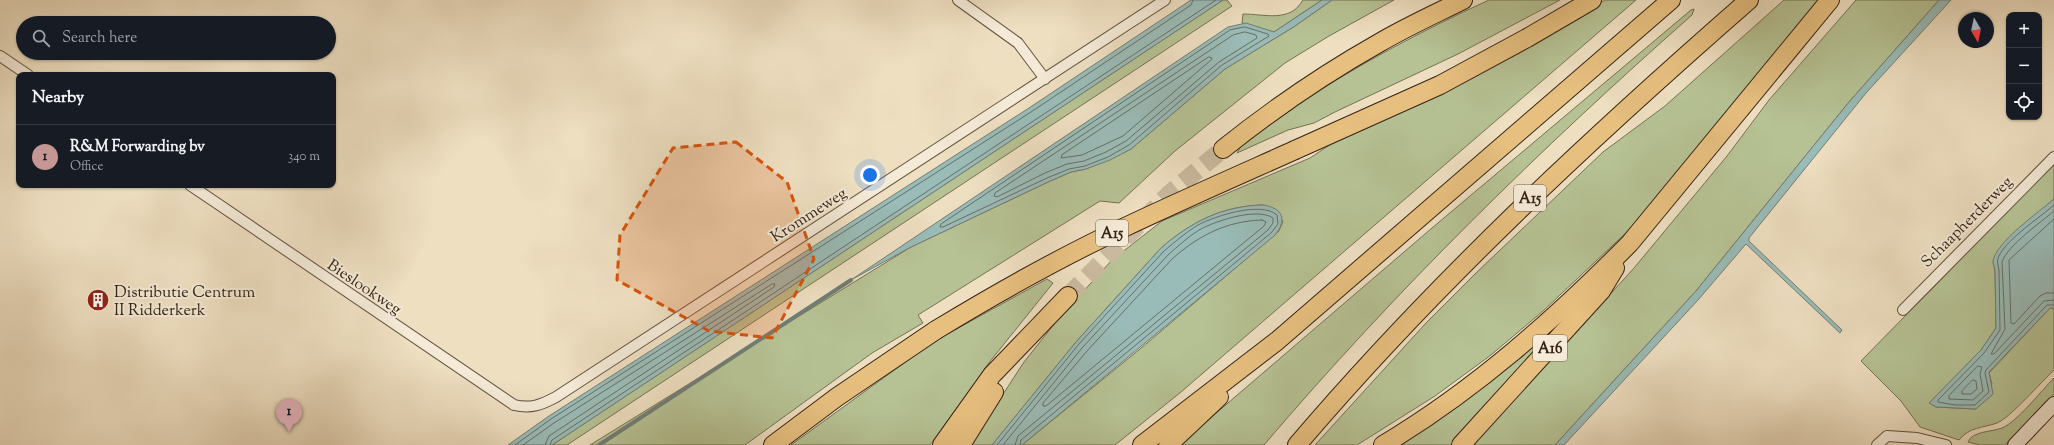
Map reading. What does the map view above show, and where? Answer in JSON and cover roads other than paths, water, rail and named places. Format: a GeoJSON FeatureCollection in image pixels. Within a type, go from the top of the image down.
{"type":"FeatureCollection","features":[{"type":"Feature","properties":{"kind":"highway"},"geometry":{"type":"LineString","coordinates":[[1223,148],[1265,115],[1314,82],[1380,42],[1463,0]]}},
{"type":"Feature","properties":{"kind":"highway","name":"A15"},"geometry":{"type":"LineString","coordinates":[[773,445],[837,397],[936,330],[997,294],[1089,245],[1170,206],[1440,85],[1527,38],[1592,0]]}},
{"type":"Feature","properties":{"kind":"highway"},"geometry":{"type":"LineString","coordinates":[[1168,445],[1277,341],[1672,0]]}},
{"type":"Feature","properties":{"kind":"highway","name":"A15"},"geometry":{"type":"LineString","coordinates":[[1297,445],[1397,333],[1518,209],[1640,97],[1749,0]]}},
{"type":"Feature","properties":{"kind":"highway"},"geometry":{"type":"LineString","coordinates":[[1383,445],[1454,398],[1507,357],[1559,313],[1630,243],[1830,0]]}},
{"type":"Feature","properties":{"kind":"highway","name":"A16"},"geometry":{"type":"LineString","coordinates":[[1461,445],[1601,291],[1630,243]]}},
{"type":"Feature","properties":{"kind":"highway"},"geometry":{"type":"LineString","coordinates":[[942,445],[992,375],[1067,298],[999,385],[961,445]]}},
{"type":"Feature","properties":{"kind":"highway"},"geometry":{"type":"LineString","coordinates":[[1142,445],[1277,341]]}},
{"type":"Feature","properties":{"kind":"street"},"geometry":{"type":"LineString","coordinates":[[958,0],[1018,43],[1045,79]]}},
{"type":"Feature","properties":{"kind":"street","name":"Krommeweg"},"geometry":{"type":"LineString","coordinates":[[525,408],[543,404],[556,397],[1165,0]]}},
{"type":"Feature","properties":{"kind":"street"},"geometry":{"type":"LineString","coordinates":[[0,56],[24,72]]}},
{"type":"Feature","properties":{"kind":"street","name":"Schaapherderweg"},"geometry":{"type":"LineString","coordinates":[[1902,310],[2054,157]]}},
{"type":"Feature","properties":{"kind":"street","name":"Bieslookweg"},"geometry":{"type":"LineString","coordinates":[[194,188],[514,405],[525,408]]}},
{"type":"Feature","properties":{"kind":"street"},"geometry":{"type":"LineString","coordinates":[[2014,445],[2054,404]]}},
{"type":"Feature","properties":{"kind":"street"},"geometry":{"type":"LineString","coordinates":[[1877,445],[1887,436],[1917,438],[1946,445]]}},
{"type":"Feature","properties":{"kind":"water"},"geometry":{"type":"Polygon","coordinates":[[[1191,0],[1223,0],[552,445],[508,445],[549,416],[1029,108],[1191,0]]]}},
{"type":"Feature","properties":{"kind":"water"},"geometry":{"type":"Polygon","coordinates":[[[1322,0],[1332,0],[1295,26],[1225,69],[1131,149],[1110,160],[1086,169],[1071,172],[1048,182],[911,247],[851,280],[1228,27],[1246,23],[1274,32],[1322,0]]]}},
{"type":"Feature","properties":{"kind":"water"},"geometry":{"type":"Polygon","coordinates":[[[1939,0],[1951,0],[1866,93],[1749,238],[1749,241],[1842,330],[1840,333],[1746,244],[1698,300],[1564,445],[1555,445],[1696,291],[1849,102],[1939,0]]]}},
{"type":"Feature","properties":{"kind":"water"},"geometry":{"type":"Polygon","coordinates":[[[2054,199],[2054,309],[2050,308],[1989,372],[1993,394],[1976,409],[1936,407],[1929,403],[1981,350],[1996,328],[1995,270],[1993,261],[1996,253],[2010,236],[2054,199]]]}},
{"type":"Feature","properties":{"kind":"water"},"geometry":{"type":"Polygon","coordinates":[[[1263,205],[1275,209],[1281,216],[1281,225],[1274,236],[1022,445],[992,445],[1076,342],[1161,248],[1184,230],[1208,217],[1234,208],[1263,205]]]}},
{"type":"Feature","properties":{"kind":"waterway"},"geometry":{"type":"LineString","coordinates":[[599,445],[851,280]]}},
{"type":"Feature","properties":{"kind":"tunnel"},"geometry":{"type":"LineString","coordinates":[[1068,296],[1168,195],[1223,149]]}},
{"type":"Feature","properties":{"kind":"place","name":"Distributie Centrum II Ridderkerk"},"geometry":{"type":"Point","coordinates":[98,300]}},
{"type":"Feature","properties":{"kind":"place","name":"R&M Forwarding bv"},"geometry":{"type":"Point","coordinates":[289,432]}}]}
